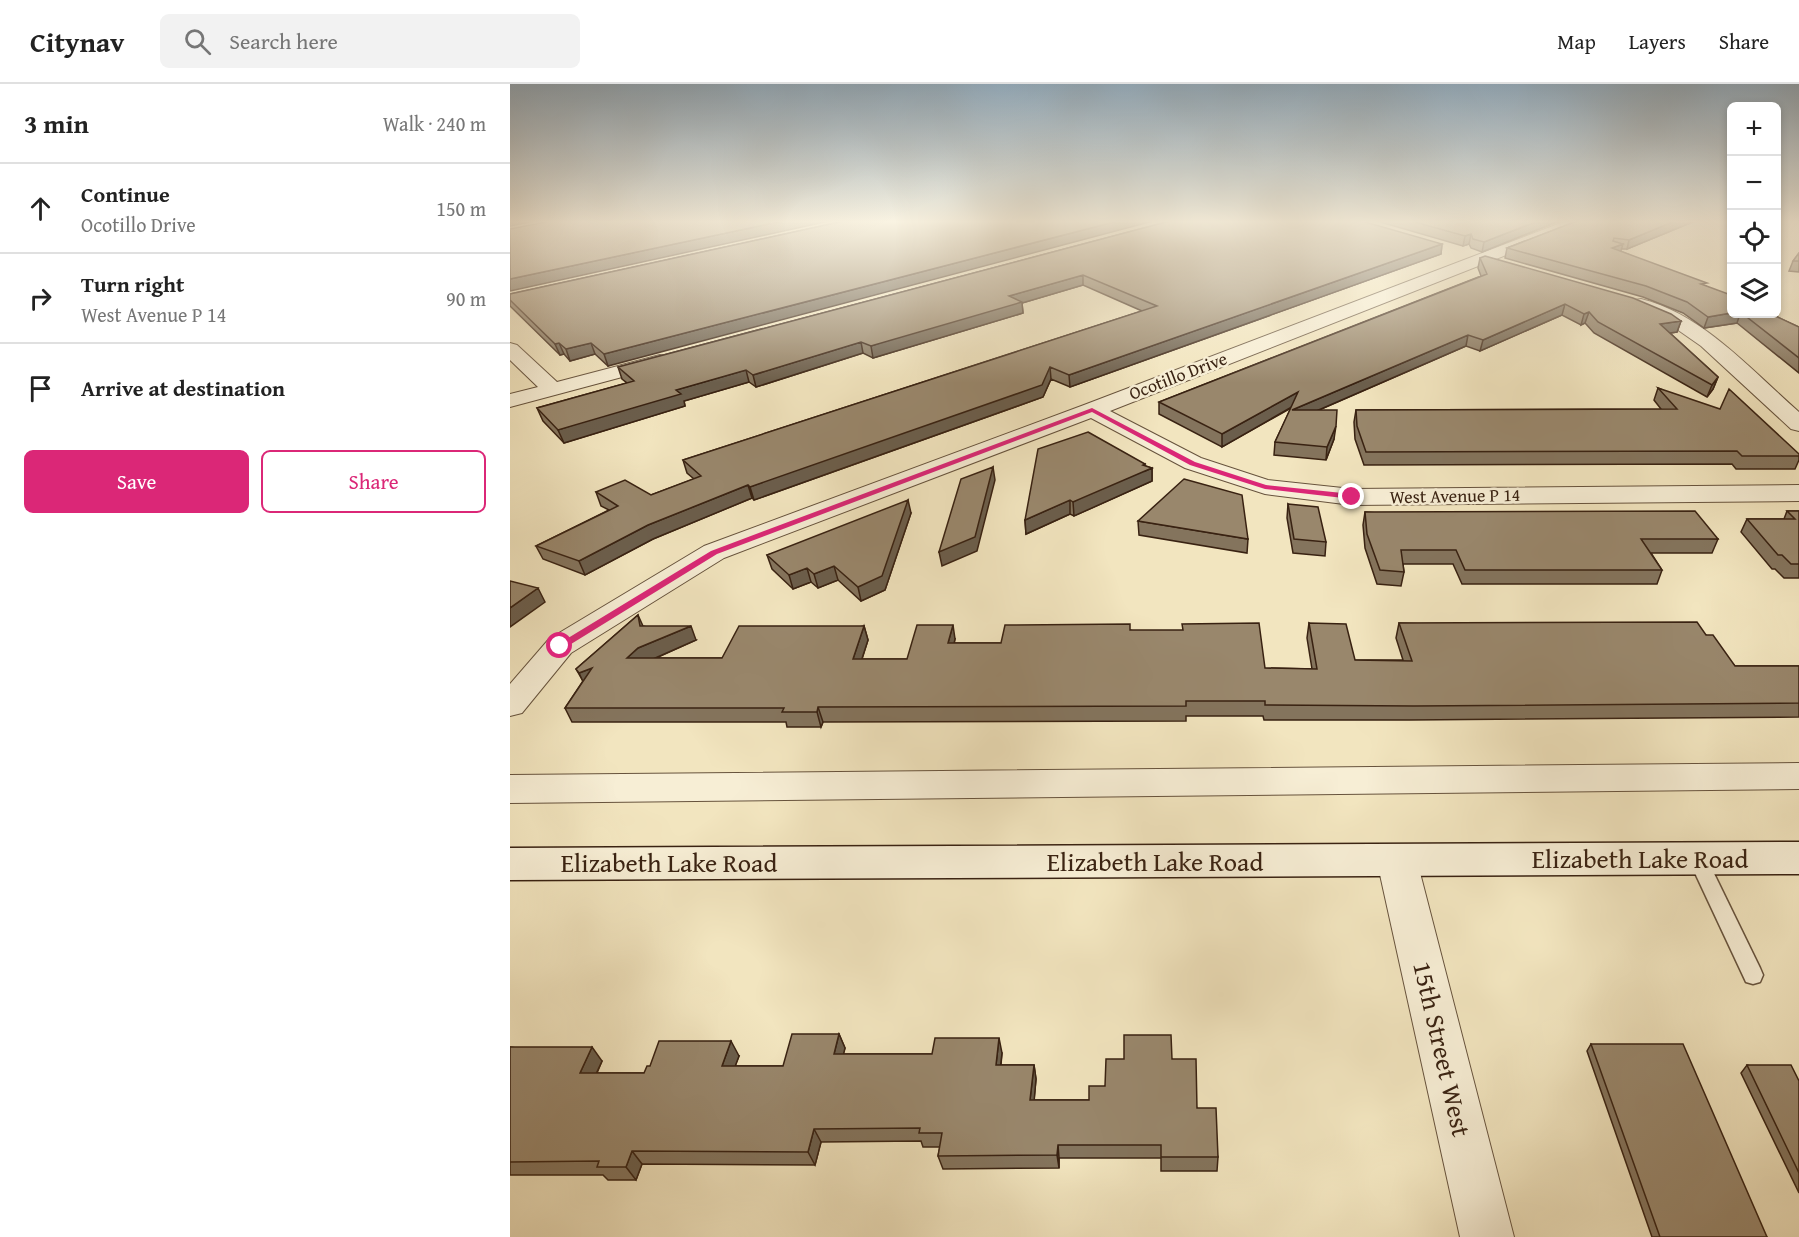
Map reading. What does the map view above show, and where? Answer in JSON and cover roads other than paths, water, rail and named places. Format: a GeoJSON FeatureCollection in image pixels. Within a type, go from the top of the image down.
{"type":"FeatureCollection","features":[{"type":"Feature","properties":{"kind":"main road","name":"Elizabeth Lake Road"},"geometry":{"type":"LineString","coordinates":[[510,864],[1799,858]]}},
{"type":"Feature","properties":{"kind":"street","name":"Ocotillo Drive"},"geometry":{"type":"LineString","coordinates":[[510,705],[560,646],[714,552],[1092,410],[1422,275]]}},
{"type":"Feature","properties":{"kind":"street"},"geometry":{"type":"LineString","coordinates":[[1625,299],[1676,319],[1708,342],[1799,424]]}},
{"type":"Feature","properties":{"kind":"street"},"geometry":{"type":"LineString","coordinates":[[510,349],[552,389]]}},
{"type":"Feature","properties":{"kind":"street"},"geometry":{"type":"LineString","coordinates":[[510,401],[678,356]]}},
{"type":"Feature","properties":{"kind":"street","name":"West Avenue P 14"},"geometry":{"type":"LineString","coordinates":[[1092,410],[1193,464],[1265,487],[1352,497],[1799,493]]}},
{"type":"Feature","properties":{"kind":"street"},"geometry":{"type":"LineString","coordinates":[[510,789],[1799,776]]}},
{"type":"Feature","properties":{"kind":"street","name":"15th Street West"},"geometry":{"type":"LineString","coordinates":[[1398,861],[1486,1237]]}},
{"type":"Feature","properties":{"kind":"lane"},"geometry":{"type":"LineString","coordinates":[[1697,858],[1753,975]]}}]}
